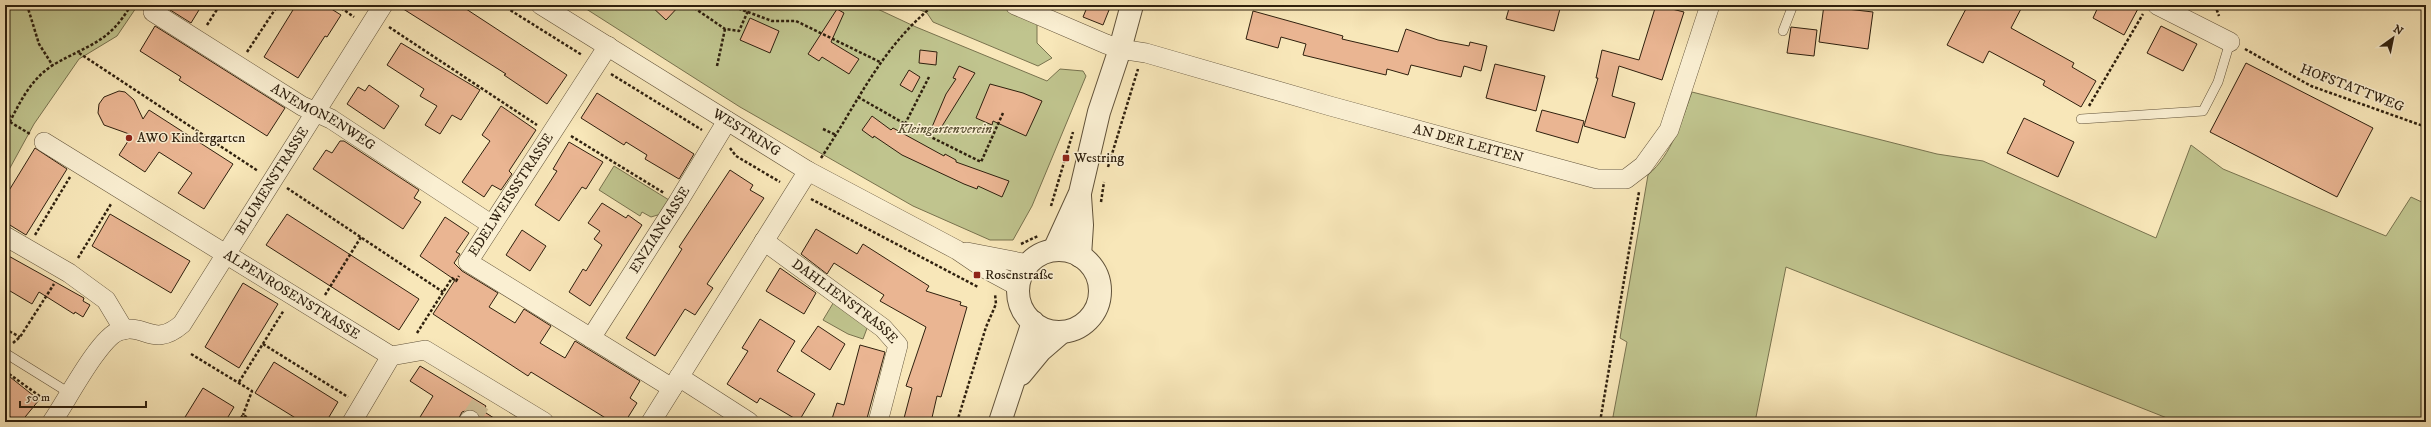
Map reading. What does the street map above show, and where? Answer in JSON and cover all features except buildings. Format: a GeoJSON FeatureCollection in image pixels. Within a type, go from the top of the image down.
{"type":"FeatureCollection","features":[{"type":"Feature","properties":{"kind":"street","name":"WESTRING"},"geometry":{"type":"LineString","coordinates":[[541,5],[808,171],[958,250],[998,276],[1019,287]]}},
{"type":"Feature","properties":{"kind":"street","name":"AN DER LEITEN"},"geometry":{"type":"LineString","coordinates":[[1015,5],[1120,49],[1146,53],[1330,106],[1597,179],[1626,179],[1644,166],[1669,130],[1710,5]]}},
{"type":"Feature","properties":{"kind":"street"},"geometry":{"type":"LineString","coordinates":[[1080,256],[1082,225],[1080,193],[1099,112],[1120,49],[1132,5]]}},
{"type":"Feature","properties":{"kind":"street"},"geometry":{"type":"LineString","coordinates":[[2151,8],[2230,42]]}},
{"type":"Feature","properties":{"kind":"street","name":"BLUMENSTRASSE"},"geometry":{"type":"LineString","coordinates":[[124,330],[156,336],[172,332],[182,324],[379,11]]}},
{"type":"Feature","properties":{"kind":"street","name":"ANEMONENWEG"},"geometry":{"type":"LineString","coordinates":[[153,12],[316,113],[331,119],[492,225]]}},
{"type":"Feature","properties":{"kind":"street","name":"EDELWEISSSTRASSE"},"geometry":{"type":"LineString","coordinates":[[608,46],[468,262],[591,338],[749,422]]}},
{"type":"Feature","properties":{"kind":"street","name":"ENZIANGASSE"},"geometry":{"type":"LineString","coordinates":[[591,338],[678,202],[727,121]]}},
{"type":"Feature","properties":{"kind":"street","name":"ALPENROSENSTRASSE"},"geometry":{"type":"LineString","coordinates":[[44,142],[79,162],[317,309],[397,355]]}},
{"type":"Feature","properties":{"kind":"street"},"geometry":{"type":"LineString","coordinates":[[651,422],[808,171]]}},
{"type":"Feature","properties":{"kind":"street"},"geometry":{"type":"LineString","coordinates":[[1062,332],[1047,330],[1033,322],[1024,312],[1020,302],[1019,287],[1022,272],[1048,242],[1080,193]]}},
{"type":"Feature","properties":{"kind":"street"},"geometry":{"type":"LineString","coordinates":[[5,236],[66,271],[106,300],[124,330],[113,334],[103,343],[71,394],[62,419]]}},
{"type":"Feature","properties":{"kind":"street","name":"DAHLIENSTRASSE"},"geometry":{"type":"LineString","coordinates":[[764,241],[883,328],[898,345],[878,422]]}},
{"type":"Feature","properties":{"kind":"street"},"geometry":{"type":"LineString","coordinates":[[1014,382],[1040,351],[1062,332],[1084,324],[1096,311],[1099,302],[1100,284],[1097,274],[1092,266],[1080,256],[1048,242]]}},
{"type":"Feature","properties":{"kind":"street","name":"WESTRING"},"geometry":{"type":"LineString","coordinates":[[998,276],[1028,264]]}},
{"type":"Feature","properties":{"kind":"street"},"geometry":{"type":"LineString","coordinates":[[1000,422],[1033,322]]}},
{"type":"Feature","properties":{"kind":"street"},"geometry":{"type":"LineString","coordinates":[[352,422],[361,405],[397,355],[425,350],[485,397],[544,422]]}},
{"type":"Feature","properties":{"kind":"lane"},"geometry":{"type":"LineString","coordinates":[[1783,31],[1793,5]]}},
{"type":"Feature","properties":{"kind":"lane"},"geometry":{"type":"LineString","coordinates":[[2081,119],[2203,111],[2218,82],[2230,42]]}},
{"type":"Feature","properties":{"kind":"lane"},"geometry":{"type":"LineString","coordinates":[[8,349],[71,394]]}},
{"type":"Feature","properties":{"kind":"path"},"geometry":{"type":"LineString","coordinates":[[27,5],[39,44],[53,66]]}},
{"type":"Feature","properties":{"kind":"path"},"geometry":{"type":"LineString","coordinates":[[5,131],[21,97],[53,66],[79,54],[110,34],[121,22],[132,5]]}},
{"type":"Feature","properties":{"kind":"path"},"geometry":{"type":"LineString","coordinates":[[198,39],[220,5]]}},
{"type":"Feature","properties":{"kind":"path"},"geometry":{"type":"LineString","coordinates":[[238,66],[278,5]]}},
{"type":"Feature","properties":{"kind":"path"},"geometry":{"type":"LineString","coordinates":[[502,5],[716,138],[741,159],[817,203],[984,290]]}},
{"type":"Feature","properties":{"kind":"path"},"geometry":{"type":"LineString","coordinates":[[690,5],[725,29],[739,31],[748,11]]}},
{"type":"Feature","properties":{"kind":"path"},"geometry":{"type":"LineString","coordinates":[[729,5],[772,21],[796,21],[880,62]]}},
{"type":"Feature","properties":{"kind":"path"},"geometry":{"type":"LineString","coordinates":[[808,171],[817,164],[880,62],[912,23],[934,5]]}},
{"type":"Feature","properties":{"kind":"path"},"geometry":{"type":"LineString","coordinates":[[2081,119],[2151,8]]}},
{"type":"Feature","properties":{"kind":"path"},"geometry":{"type":"LineString","coordinates":[[379,11],[553,130],[678,202]]}},
{"type":"Feature","properties":{"kind":"path"},"geometry":{"type":"LineString","coordinates":[[717,66],[725,29]]}},
{"type":"Feature","properties":{"kind":"path","name":"HOFSTATTWEG"},"geometry":{"type":"LineString","coordinates":[[2230,42],[2311,86],[2426,127]]}},
{"type":"Feature","properties":{"kind":"path"},"geometry":{"type":"LineString","coordinates":[[1116,137],[1138,67],[1146,53]]}},
{"type":"Feature","properties":{"kind":"path"},"geometry":{"type":"LineString","coordinates":[[79,54],[260,172]]}},
{"type":"Feature","properties":{"kind":"path"},"geometry":{"type":"LineString","coordinates":[[905,124],[930,77]]}},
{"type":"Feature","properties":{"kind":"path"},"geometry":{"type":"LineString","coordinates":[[858,97],[905,124],[981,162],[1002,112]]}},
{"type":"Feature","properties":{"kind":"path"},"geometry":{"type":"LineString","coordinates":[[5,116],[11,116]]}},
{"type":"Feature","properties":{"kind":"path"},"geometry":{"type":"LineString","coordinates":[[10,122],[44,142]]}},
{"type":"Feature","properties":{"kind":"path"},"geometry":{"type":"LineString","coordinates":[[1050,210],[1075,124]]}},
{"type":"Feature","properties":{"kind":"path"},"geometry":{"type":"LineString","coordinates":[[823,130],[836,135]]}},
{"type":"Feature","properties":{"kind":"path"},"geometry":{"type":"LineString","coordinates":[[27,249],[79,162]]}},
{"type":"Feature","properties":{"kind":"path"},"geometry":{"type":"LineString","coordinates":[[1600,422],[1644,166]]}},
{"type":"Feature","properties":{"kind":"path"},"geometry":{"type":"LineString","coordinates":[[8,349],[20,337],[66,271],[120,188]]}},
{"type":"Feature","properties":{"kind":"path"},"geometry":{"type":"LineString","coordinates":[[288,188],[443,292]]}},
{"type":"Feature","properties":{"kind":"path"},"geometry":{"type":"LineString","coordinates":[[317,309],[361,237]]}},
{"type":"Feature","properties":{"kind":"path"},"geometry":{"type":"LineString","coordinates":[[957,422],[986,326],[996,304],[995,295],[998,276],[1008,246],[1030,242],[1048,242]]}},
{"type":"Feature","properties":{"kind":"path"},"geometry":{"type":"LineString","coordinates":[[397,355],[452,278],[456,281],[468,262]]}},
{"type":"Feature","properties":{"kind":"path"},"geometry":{"type":"LineString","coordinates":[[995,295],[998,276]]}},
{"type":"Feature","properties":{"kind":"path"},"geometry":{"type":"LineString","coordinates":[[239,382],[293,294]]}},
{"type":"Feature","properties":{"kind":"path"},"geometry":{"type":"LineString","coordinates":[[5,329],[20,337]]}},
{"type":"Feature","properties":{"kind":"path"},"geometry":{"type":"LineString","coordinates":[[263,344],[361,405]]}},
{"type":"Feature","properties":{"kind":"path"},"geometry":{"type":"LineString","coordinates":[[191,354],[252,391],[243,415],[238,422]]}},
{"type":"Feature","properties":{"kind":"path"},"geometry":{"type":"LineString","coordinates":[[5,370],[62,419]]}},
{"type":"Feature","properties":{"kind":"path"},"geometry":{"type":"LineString","coordinates":[[243,415],[254,422]]}},
{"type":"Feature","properties":{"kind":"green space"},"geometry":{"type":"Polygon","coordinates":[[[5,5],[138,5],[117,36],[79,59],[34,124],[5,177],[5,5]]]}},
{"type":"Feature","properties":{"kind":"green space","name":"Kleingartenverein"},"geometry":{"type":"Polygon","coordinates":[[[580,5],[869,5],[916,27],[1047,81],[1060,69],[1083,71],[1086,76],[1032,206],[1013,240],[990,240],[913,206],[740,107],[580,5]]]}},
{"type":"Feature","properties":{"kind":"green space"},"geometry":{"type":"Polygon","coordinates":[[[909,5],[999,5],[1037,22],[1037,43],[1052,58],[1038,66],[933,22],[927,13],[909,5]]]}},
{"type":"Feature","properties":{"kind":"green space"},"geometry":{"type":"Polygon","coordinates":[[[1692,92],[1937,154],[1983,161],[2156,238],[2191,145],[2223,169],[2386,236],[2411,197],[2426,204],[2426,422],[2177,422],[1786,267],[1755,422],[1612,422],[1627,342],[1620,338],[1648,175],[1656,167],[1670,147],[1680,126],[1692,92]]]}},
{"type":"Feature","properties":{"kind":"green space"},"geometry":{"type":"Polygon","coordinates":[[[614,166],[669,200],[661,214],[651,217],[642,212],[640,216],[599,190],[614,166]]]}},
{"type":"Feature","properties":{"kind":"green space"},"geometry":{"type":"Polygon","coordinates":[[[835,300],[869,323],[863,339],[848,334],[823,320],[835,300]]]}},
{"type":"Feature","properties":{"kind":"tunnel"},"geometry":{"type":"LineString","coordinates":[[470,420],[481,403]]}},
{"type":"Feature","properties":{"kind":"place","name":"AWO Kindergarten"},"geometry":{"type":"Point","coordinates":[129,138]}},
{"type":"Feature","properties":{"kind":"place","name":"Westring"},"geometry":{"type":"Point","coordinates":[1066,158]}},
{"type":"Feature","properties":{"kind":"place","name":"Rosenstraße"},"geometry":{"type":"Point","coordinates":[977,275]}}]}
